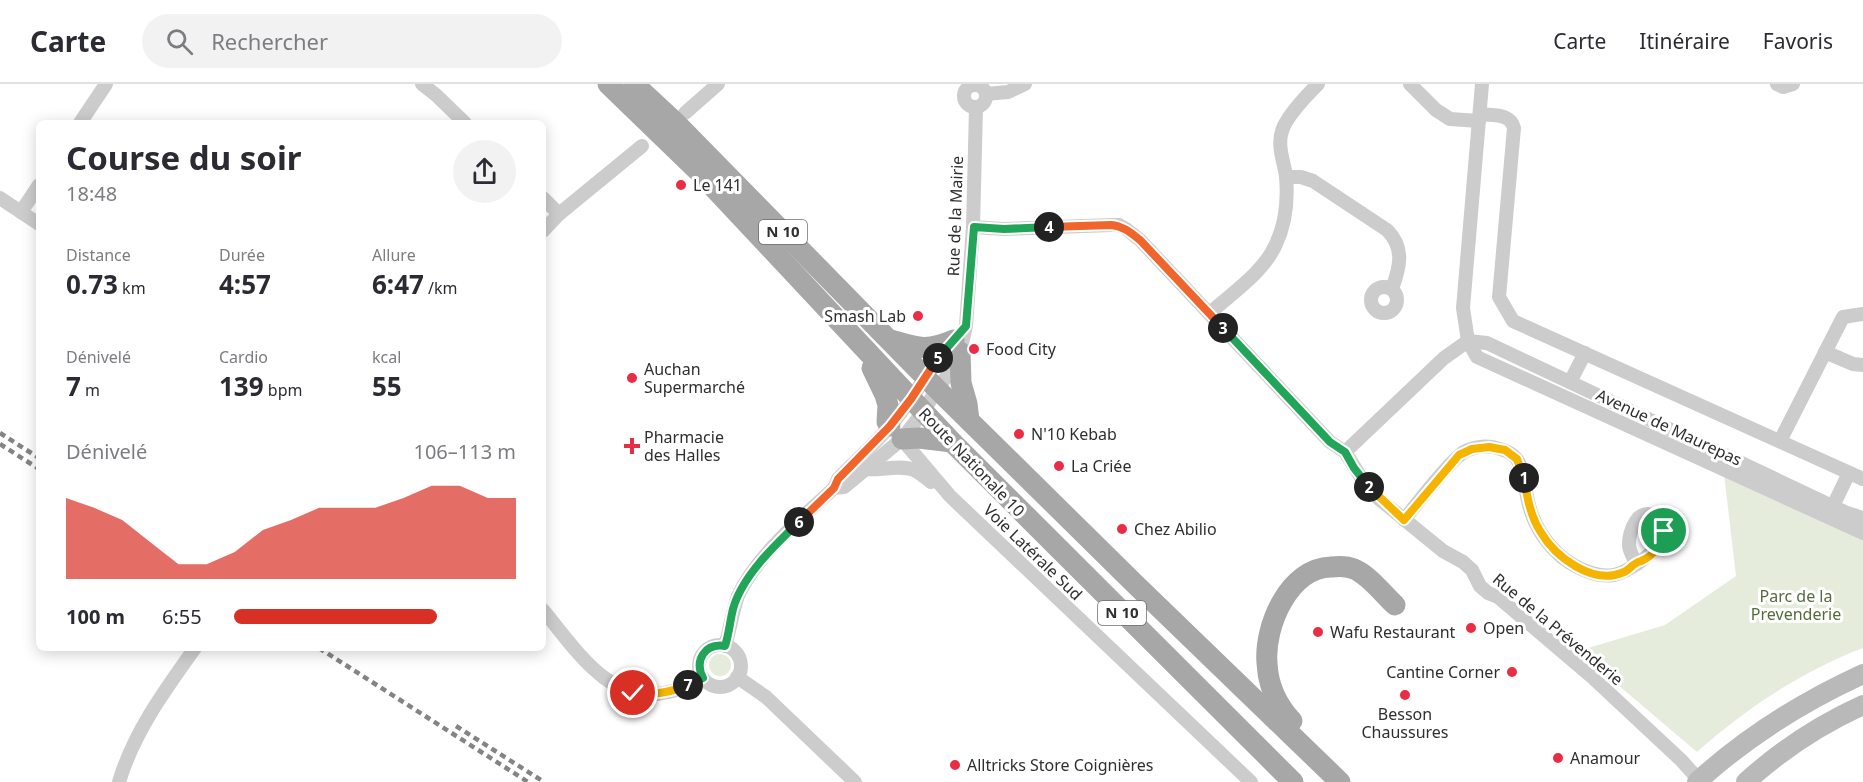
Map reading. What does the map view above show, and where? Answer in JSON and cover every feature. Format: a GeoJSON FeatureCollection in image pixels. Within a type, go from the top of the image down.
{"type":"FeatureCollection","features":[{"type":"Feature","properties":{"kind":"main road","name":"N 10"},"geometry":{"type":"LineString","coordinates":[[608,84],[700,173],[859,344]]}},
{"type":"Feature","properties":{"kind":"main road","name":"N 10"},"geometry":{"type":"LineString","coordinates":[[634,84],[677,124],[890,340],[924,394],[970,420],[1136,585],[1340,782]]}},
{"type":"Feature","properties":{"kind":"main road"},"geometry":{"type":"LineString","coordinates":[[890,340],[926,348],[960,339],[961,383],[970,420]]}},
{"type":"Feature","properties":{"kind":"main road"},"geometry":{"type":"LineString","coordinates":[[859,344],[885,358],[980,445],[996,446]]}},
{"type":"Feature","properties":{"kind":"main road"},"geometry":{"type":"LineString","coordinates":[[859,344],[885,395],[888,405],[887,422],[896,433],[952,442]]}},
{"type":"Feature","properties":{"kind":"main road","name":"Route Nationale 10"},"geometry":{"type":"LineString","coordinates":[[924,394],[952,442],[1293,782]]}},
{"type":"Feature","properties":{"kind":"main road"},"geometry":{"type":"LineString","coordinates":[[1296,739],[1292,721],[1281,709],[1274,695],[1267,664],[1267,646],[1271,627],[1282,601],[1308,573],[1316,568],[1346,566],[1361,573],[1395,605]]}},
{"type":"Feature","properties":{"kind":"main road"},"geometry":{"type":"LineString","coordinates":[[1259,749],[1263,768],[1276,782]]}},
{"type":"Feature","properties":{"kind":"street"},"geometry":{"type":"LineString","coordinates":[[82,120],[106,84]]}},
{"type":"Feature","properties":{"kind":"street"},"geometry":{"type":"LineString","coordinates":[[422,84],[462,120]]}},
{"type":"Feature","properties":{"kind":"street"},"geometry":{"type":"LineString","coordinates":[[685,113],[718,84]]}},
{"type":"Feature","properties":{"kind":"street"},"geometry":{"type":"LineString","coordinates":[[986,94],[1008,92],[1025,84]]}},
{"type":"Feature","properties":{"kind":"street"},"geometry":{"type":"LineString","coordinates":[[1210,313],[1262,266],[1275,246],[1284,224],[1286,177],[1280,138],[1282,129],[1318,84]]}},
{"type":"Feature","properties":{"kind":"street"},"geometry":{"type":"LineString","coordinates":[[1410,84],[1436,110],[1450,119],[1507,117],[1512,121],[1514,128],[1499,297],[1513,321],[1863,479]]}},
{"type":"Feature","properties":{"kind":"street"},"geometry":{"type":"LineString","coordinates":[[1345,452],[1444,358],[1468,341],[1463,308],[1482,84]]}},
{"type":"Feature","properties":{"kind":"street"},"geometry":{"type":"LineString","coordinates":[[1777,84],[1784,87],[1793,84]]}},
{"type":"Feature","properties":{"kind":"street"},"geometry":{"type":"LineString","coordinates":[[967,86],[978,86],[986,94],[983,104],[976,108],[969,106],[964,100],[967,86]]}},
{"type":"Feature","properties":{"kind":"street","name":"Rue de la Mairie"},"geometry":{"type":"LineString","coordinates":[[896,433],[924,394],[947,376],[960,339],[974,227],[976,108]]}},
{"type":"Feature","properties":{"kind":"street"},"geometry":{"type":"LineString","coordinates":[[546,228],[559,214],[642,146]]}},
{"type":"Feature","properties":{"kind":"street"},"geometry":{"type":"LineString","coordinates":[[1286,177],[1301,177],[1313,181],[1386,230],[1394,238],[1401,257],[1392,289]]}},
{"type":"Feature","properties":{"kind":"street"},"geometry":{"type":"LineString","coordinates":[[21,212],[36,189]]}},
{"type":"Feature","properties":{"kind":"street"},"geometry":{"type":"LineString","coordinates":[[0,198],[36,223]]}},
{"type":"Feature","properties":{"kind":"street"},"geometry":{"type":"LineString","coordinates":[[546,201],[559,214]]}},
{"type":"Feature","properties":{"kind":"street","name":"Rue de la Prévenderie"},"geometry":{"type":"LineString","coordinates":[[974,227],[1004,229],[1119,225],[1140,240],[1330,442],[1345,452],[1362,479],[1378,498],[1443,551],[1472,570],[1480,586],[1488,593],[1498,597],[1592,677],[1681,760],[1698,781]]}},
{"type":"Feature","properties":{"kind":"street"},"geometry":{"type":"LineString","coordinates":[[1780,441],[1843,317],[1863,314]]}},
{"type":"Feature","properties":{"kind":"street","name":"Avenue de Maurepas"},"geometry":{"type":"LineString","coordinates":[[1468,341],[1486,343],[1863,518]]}},
{"type":"Feature","properties":{"kind":"street","name":"Avenue de Maurepas"},"geometry":{"type":"LineString","coordinates":[[1468,341],[1477,357],[1863,533]]}},
{"type":"Feature","properties":{"kind":"street"},"geometry":{"type":"LineString","coordinates":[[1825,352],[1853,364],[1863,365]]}},
{"type":"Feature","properties":{"kind":"street"},"geometry":{"type":"LineString","coordinates":[[1570,382],[1585,353]]}},
{"type":"Feature","properties":{"kind":"street"},"geometry":{"type":"LineString","coordinates":[[834,488],[844,486],[865,469],[896,433]]}},
{"type":"Feature","properties":{"kind":"street"},"geometry":{"type":"LineString","coordinates":[[725,646],[736,600],[766,554],[834,488],[838,479],[896,433]]}},
{"type":"Feature","properties":{"kind":"street","name":"Voie Latérale Sud"},"geometry":{"type":"LineString","coordinates":[[896,433],[950,496],[1251,782]]}},
{"type":"Feature","properties":{"kind":"street"},"geometry":{"type":"LineString","coordinates":[[1404,520],[1459,455],[1479,447],[1497,448],[1517,459],[1524,476],[1528,501],[1539,530],[1565,559],[1579,568],[1604,575],[1624,572],[1636,562]]}},
{"type":"Feature","properties":{"kind":"street"},"geometry":{"type":"LineString","coordinates":[[865,469],[915,470],[950,496]]}},
{"type":"Feature","properties":{"kind":"street"},"geometry":{"type":"LineString","coordinates":[[1833,506],[1850,472]]}},
{"type":"Feature","properties":{"kind":"street"},"geometry":{"type":"LineString","coordinates":[[546,614],[600,676],[633,693],[651,695],[669,692],[703,678]]}},
{"type":"Feature","properties":{"kind":"street"},"geometry":{"type":"LineString","coordinates":[[713,646],[725,646],[731,649],[739,659],[740,672],[737,677],[720,687],[714,686],[703,678],[699,666],[702,654],[713,646]]}},
{"type":"Feature","properties":{"kind":"street"},"geometry":{"type":"LineString","coordinates":[[119,782],[128,756],[142,728],[193,651]]}},
{"type":"Feature","properties":{"kind":"street"},"geometry":{"type":"LineString","coordinates":[[1698,781],[1762,729],[1829,689],[1863,674]]}},
{"type":"Feature","properties":{"kind":"street"},"geometry":{"type":"LineString","coordinates":[[737,677],[766,697],[855,782]]}},
{"type":"Feature","properties":{"kind":"street"},"geometry":{"type":"LineString","coordinates":[[1746,782],[1794,744],[1845,713],[1863,705]]}},
{"type":"Feature","properties":{"kind":"green space","name":"Parc de la Prevenderie"},"geometry":{"type":"Polygon","coordinates":[[[1724,474],[1863,539],[1863,648],[1818,668],[1775,692],[1697,752],[1578,651],[1665,625],[1736,576],[1724,474]]]}},
{"type":"Feature","properties":{"kind":"green space"},"geometry":{"type":"Polygon","coordinates":[[[720,654],[728,657],[731,665],[728,673],[720,676],[712,673],[709,665],[712,657],[720,654]]]}},
{"type":"Feature","properties":{"kind":"railway"},"geometry":{"type":"LineString","coordinates":[[0,433],[36,456]]}},
{"type":"Feature","properties":{"kind":"railway"},"geometry":{"type":"LineString","coordinates":[[0,444],[36,467]]}},
{"type":"Feature","properties":{"kind":"railway"},"geometry":{"type":"LineString","coordinates":[[324,651],[528,782]]}},
{"type":"Feature","properties":{"kind":"railway"},"geometry":{"type":"LineString","coordinates":[[456,726],[544,782]]}},
{"type":"Feature","properties":{"kind":"place","name":"Le 141"},"geometry":{"type":"Point","coordinates":[681,185]}},
{"type":"Feature","properties":{"kind":"place","name":"Smash Lab"},"geometry":{"type":"Point","coordinates":[918,316]}},
{"type":"Feature","properties":{"kind":"place","name":"Food City"},"geometry":{"type":"Point","coordinates":[974,349]}},
{"type":"Feature","properties":{"kind":"place","name":"Auchan Supermarché"},"geometry":{"type":"Point","coordinates":[632,378]}},
{"type":"Feature","properties":{"kind":"place","name":"N'10 Kebab"},"geometry":{"type":"Point","coordinates":[1019,434]}},
{"type":"Feature","properties":{"kind":"place","name":"Pharmacie des Halles"},"geometry":{"type":"Point","coordinates":[632,446]}},
{"type":"Feature","properties":{"kind":"place","name":"La Criée"},"geometry":{"type":"Point","coordinates":[1059,466]}},
{"type":"Feature","properties":{"kind":"place","name":"Chez Abilio"},"geometry":{"type":"Point","coordinates":[1122,529]}},
{"type":"Feature","properties":{"kind":"place","name":"Open"},"geometry":{"type":"Point","coordinates":[1471,628]}},
{"type":"Feature","properties":{"kind":"place","name":"Wafu Restaurant"},"geometry":{"type":"Point","coordinates":[1318,632]}},
{"type":"Feature","properties":{"kind":"place","name":"Cantine Corner"},"geometry":{"type":"Point","coordinates":[1512,672]}},
{"type":"Feature","properties":{"kind":"place","name":"Besson Chaussures"},"geometry":{"type":"Point","coordinates":[1405,695]}},
{"type":"Feature","properties":{"kind":"place","name":"Anamour"},"geometry":{"type":"Point","coordinates":[1558,758]}},
{"type":"Feature","properties":{"kind":"place","name":"Alltricks Store Coignières"},"geometry":{"type":"Point","coordinates":[955,765]}},
{"type":"Feature","properties":{"kind":"route"},"geometry":{"type":"LineString","coordinates":[[633,693],[651,695],[669,692],[703,678],[699,666],[702,654],[713,646],[725,646],[740,593],[766,554],[834,488],[838,479],[890,426],[911,399],[934,362],[966,326],[974,227],[1004,229],[1119,225],[1126,229],[1140,240],[1210,313],[1330,442],[1345,452],[1354,468],[1378,498],[1404,520],[1459,455],[1479,447],[1489,447],[1505,450],[1517,459],[1524,476],[1528,501],[1539,530],[1554,550],[1579,568],[1604,575],[1624,572],[1636,562],[1644,560],[1656,549],[1664,531]]}}]}
